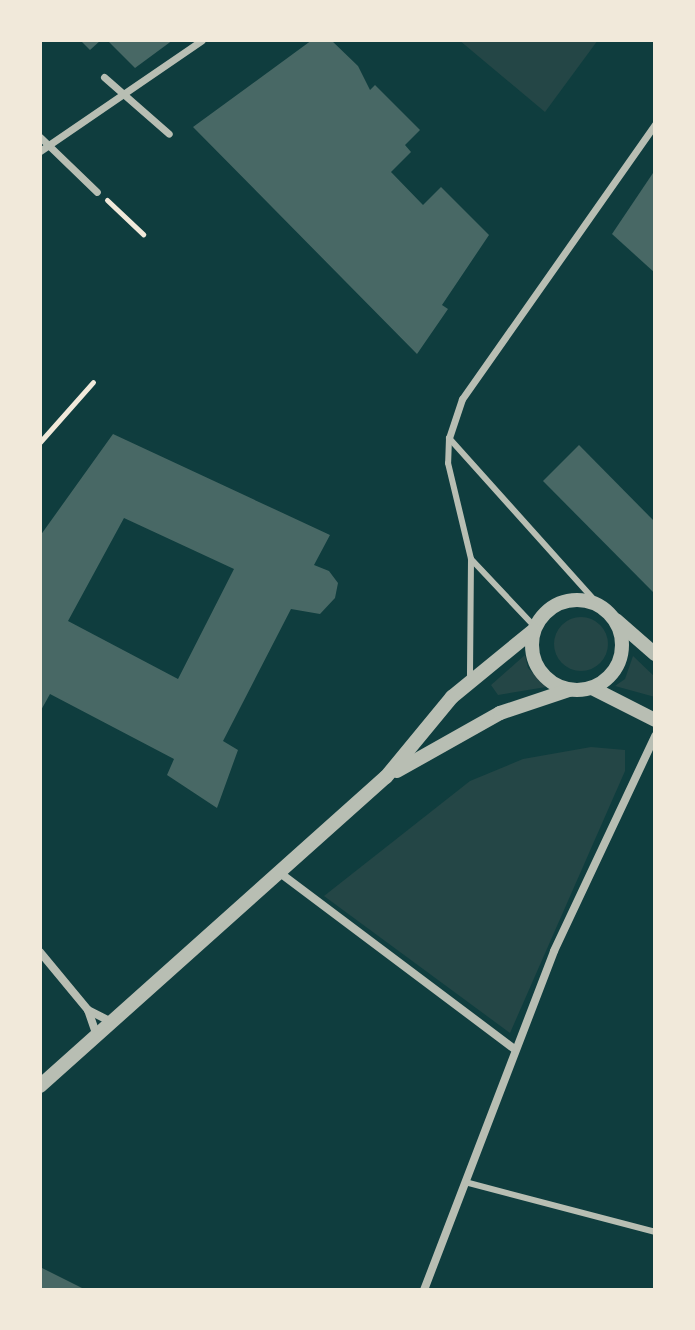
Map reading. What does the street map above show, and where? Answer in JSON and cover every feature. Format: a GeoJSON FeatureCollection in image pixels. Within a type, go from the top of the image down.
{"type":"FeatureCollection","features":[{"type":"Feature","properties":{"kind":"street"},"geometry":{"type":"LineString","coordinates":[[40,151],[202,40]]}},
{"type":"Feature","properties":{"kind":"street"},"geometry":{"type":"LineString","coordinates":[[104,77],[169,134]]}},
{"type":"Feature","properties":{"kind":"street"},"geometry":{"type":"LineString","coordinates":[[449,438],[462,399],[655,125]]}},
{"type":"Feature","properties":{"kind":"street"},"geometry":{"type":"LineString","coordinates":[[40,137],[97,192]]}},
{"type":"Feature","properties":{"kind":"street"},"geometry":{"type":"LineString","coordinates":[[40,1086],[386,777],[470,680],[535,628],[556,605],[571,600],[600,606],[655,654]]}},
{"type":"Feature","properties":{"kind":"street"},"geometry":{"type":"LineString","coordinates":[[386,777],[500,713],[570,690],[592,688],[604,681],[620,658],[622,644],[612,617]]}},
{"type":"Feature","properties":{"kind":"street"},"geometry":{"type":"LineString","coordinates":[[535,628],[531,646],[538,669],[549,681],[570,690]]}},
{"type":"Feature","properties":{"kind":"street"},"geometry":{"type":"LineString","coordinates":[[592,688],[655,720]]}},
{"type":"Feature","properties":{"kind":"street"},"geometry":{"type":"LineString","coordinates":[[424,1290],[514,1049],[597,851],[655,736]]}},
{"type":"Feature","properties":{"kind":"street"},"geometry":{"type":"LineString","coordinates":[[280,873],[514,1049]]}},
{"type":"Feature","properties":{"kind":"street"},"geometry":{"type":"LineString","coordinates":[[40,952],[88,1010],[97,1036]]}},
{"type":"Feature","properties":{"kind":"street"},"geometry":{"type":"LineString","coordinates":[[88,1010],[112,1022]]}},
{"type":"Feature","properties":{"kind":"lane"},"geometry":{"type":"LineString","coordinates":[[449,438],[448,463],[471,559],[470,680]]}},
{"type":"Feature","properties":{"kind":"lane"},"geometry":{"type":"LineString","coordinates":[[449,438],[600,606]]}},
{"type":"Feature","properties":{"kind":"lane"},"geometry":{"type":"LineString","coordinates":[[471,559],[535,628]]}},
{"type":"Feature","properties":{"kind":"lane"},"geometry":{"type":"LineString","coordinates":[[465,1182],[655,1232]]}},
{"type":"Feature","properties":{"kind":"path"},"geometry":{"type":"LineString","coordinates":[[97,192],[143,234]]}},
{"type":"Feature","properties":{"kind":"path"},"geometry":{"type":"LineString","coordinates":[[40,442],[93,382]]}},
{"type":"Feature","properties":{"kind":"shaded area"},"geometry":{"type":"Polygon","coordinates":[[[459,40],[598,40],[545,112],[459,40]]]}},
{"type":"Feature","properties":{"kind":"shaded area"},"geometry":{"type":"Polygon","coordinates":[[[581,617],[600,625],[608,644],[600,663],[581,671],[562,663],[554,644],[562,625],[581,617]]]}},
{"type":"Feature","properties":{"kind":"shaded area"},"geometry":{"type":"Polygon","coordinates":[[[525,655],[528,668],[546,687],[498,695],[491,685],[525,655]]]}},
{"type":"Feature","properties":{"kind":"shaded area"},"geometry":{"type":"Polygon","coordinates":[[[633,656],[655,677],[655,697],[615,686],[625,679],[633,656]]]}},
{"type":"Feature","properties":{"kind":"shaded area"},"geometry":{"type":"Polygon","coordinates":[[[591,747],[625,750],[625,771],[510,1033],[324,896],[470,781],[523,759],[591,747]]]}},
{"type":"Feature","properties":{"kind":"building"},"geometry":{"type":"Polygon","coordinates":[[[80,40],[101,40],[90,50],[80,40]]]}},
{"type":"Feature","properties":{"kind":"building"},"geometry":{"type":"Polygon","coordinates":[[[107,40],[173,40],[135,68],[107,40]]]}},
{"type":"Feature","properties":{"kind":"building"},"geometry":{"type":"Polygon","coordinates":[[[312,40],[331,40],[358,66],[370,90],[375,85],[420,130],[405,145],[411,152],[391,172],[423,205],[441,187],[489,235],[442,305],[448,309],[417,354],[193,127],[312,40]]]}},
{"type":"Feature","properties":{"kind":"building"},"geometry":{"type":"Polygon","coordinates":[[[655,170],[655,273],[612,234],[655,170]]]}},
{"type":"Feature","properties":{"kind":"building"},"geometry":{"type":"Polygon","coordinates":[[[113,434],[330,535],[314,565],[329,571],[338,583],[335,598],[320,614],[291,609],[223,741],[238,750],[217,808],[167,775],[174,759],[50,694],[40,712],[40,536],[113,434]],[[124,518],[68,621],[178,679],[234,569],[124,518]]]}},
{"type":"Feature","properties":{"kind":"building"},"geometry":{"type":"Polygon","coordinates":[[[579,445],[655,522],[655,594],[543,481],[579,445]]]}},
{"type":"Feature","properties":{"kind":"building"},"geometry":{"type":"Polygon","coordinates":[[[40,1267],[86,1290],[40,1290],[40,1267]]]}}]}
